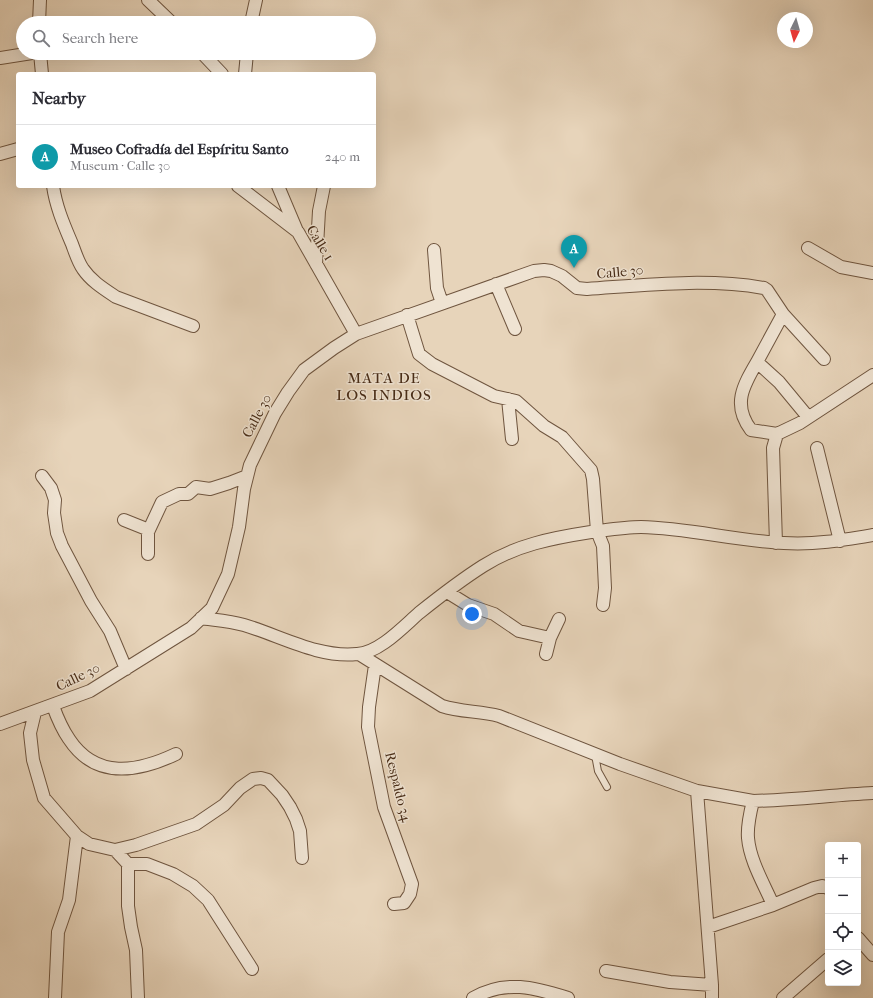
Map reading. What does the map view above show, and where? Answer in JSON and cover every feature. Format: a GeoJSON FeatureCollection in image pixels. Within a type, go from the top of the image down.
{"type":"FeatureCollection","features":[{"type":"Feature","properties":{"kind":"street"},"geometry":{"type":"LineString","coordinates":[[39,16],[40,0]]}},
{"type":"Feature","properties":{"kind":"street"},"geometry":{"type":"LineString","coordinates":[[148,0],[165,16]]}},
{"type":"Feature","properties":{"kind":"street"},"geometry":{"type":"LineString","coordinates":[[253,16],[256,0]]}},
{"type":"Feature","properties":{"kind":"street"},"geometry":{"type":"LineString","coordinates":[[0,58],[16,56]]}},
{"type":"Feature","properties":{"kind":"street"},"geometry":{"type":"LineString","coordinates":[[41,60],[42,72]]}},
{"type":"Feature","properties":{"kind":"street"},"geometry":{"type":"LineString","coordinates":[[209,60],[220,72]]}},
{"type":"Feature","properties":{"kind":"street"},"geometry":{"type":"LineString","coordinates":[[245,72],[246,60]]}},
{"type":"Feature","properties":{"kind":"street"},"geometry":{"type":"LineString","coordinates":[[0,154],[16,150]]}},
{"type":"Feature","properties":{"kind":"street"},"geometry":{"type":"LineString","coordinates":[[53,188],[57,207],[80,264],[92,279],[116,297],[193,326]]}},
{"type":"Feature","properties":{"kind":"street","name":"Calle 1"},"geometry":{"type":"LineString","coordinates":[[241,188],[298,232],[356,334]]}},
{"type":"Feature","properties":{"kind":"street"},"geometry":{"type":"LineString","coordinates":[[279,188],[298,232]]}},
{"type":"Feature","properties":{"kind":"street"},"geometry":{"type":"LineString","coordinates":[[316,264],[319,212],[324,188]]}},
{"type":"Feature","properties":{"kind":"street"},"geometry":{"type":"LineString","coordinates":[[808,248],[841,267],[873,272]]}},
{"type":"Feature","properties":{"kind":"street"},"geometry":{"type":"LineString","coordinates":[[434,250],[437,288],[442,303]]}},
{"type":"Feature","properties":{"kind":"street","name":"Calle 30"},"geometry":{"type":"LineString","coordinates":[[0,724],[53,706],[90,691],[191,628],[212,608],[228,574],[239,527],[250,465],[275,414],[288,392],[304,370],[356,334],[534,271],[544,270],[551,271],[562,276],[577,288],[587,289],[653,284],[728,284],[764,288],[767,290],[783,314]]}},
{"type":"Feature","properties":{"kind":"street"},"geometry":{"type":"LineString","coordinates":[[496,284],[515,329]]}},
{"type":"Feature","properties":{"kind":"street"},"geometry":{"type":"LineString","coordinates":[[824,359],[783,314],[742,393],[740,408],[747,425],[751,430],[777,434],[808,418],[873,375]]}},
{"type":"Feature","properties":{"kind":"street"},"geometry":{"type":"LineString","coordinates":[[407,315],[419,354],[432,364],[494,396],[516,401],[544,426],[562,437],[590,470],[593,479],[597,531],[603,546],[605,588],[604,605]]}},
{"type":"Feature","properties":{"kind":"street"},"geometry":{"type":"LineString","coordinates":[[757,362],[779,382],[808,418]]}},
{"type":"Feature","properties":{"kind":"street"},"geometry":{"type":"LineString","coordinates":[[508,399],[512,439]]}},
{"type":"Feature","properties":{"kind":"street"},"geometry":{"type":"LineString","coordinates":[[776,543],[773,448],[777,434]]}},
{"type":"Feature","properties":{"kind":"street"},"geometry":{"type":"LineString","coordinates":[[817,448],[840,540]]}},
{"type":"Feature","properties":{"kind":"street"},"geometry":{"type":"LineString","coordinates":[[42,476],[51,488],[55,500],[54,513],[57,533],[62,546],[91,601],[110,631],[126,668]]}},
{"type":"Feature","properties":{"kind":"street"},"geometry":{"type":"LineString","coordinates":[[148,554],[149,530],[162,502],[179,494],[188,494],[196,488],[210,489],[247,476]]}},
{"type":"Feature","properties":{"kind":"street"},"geometry":{"type":"LineString","coordinates":[[124,520],[149,530]]}},
{"type":"Feature","properties":{"kind":"street"},"geometry":{"type":"LineString","coordinates":[[201,618],[241,624],[316,650],[336,654],[359,654],[377,648],[481,567],[505,553],[555,538],[597,531],[641,527],[776,543],[826,543],[873,535]]}},
{"type":"Feature","properties":{"kind":"street"},"geometry":{"type":"LineString","coordinates":[[447,592],[468,605],[494,614],[519,631],[550,638]]}},
{"type":"Feature","properties":{"kind":"street"},"geometry":{"type":"LineString","coordinates":[[546,654],[550,638],[558,619]]}},
{"type":"Feature","properties":{"kind":"street"},"geometry":{"type":"LineString","coordinates":[[359,654],[442,706],[453,710],[482,712],[499,716],[595,754],[697,791],[753,801],[804,799],[873,793]]}},
{"type":"Feature","properties":{"kind":"street","name":"Respaldo 34"},"geometry":{"type":"LineString","coordinates":[[375,665],[369,707],[368,727],[384,807],[412,884],[410,894],[404,903],[394,904]]}},
{"type":"Feature","properties":{"kind":"street"},"geometry":{"type":"LineString","coordinates":[[53,706],[69,740],[84,756],[100,766],[125,769],[143,767],[157,763],[176,754]]}},
{"type":"Feature","properties":{"kind":"street"},"geometry":{"type":"LineString","coordinates":[[35,712],[30,733],[33,760],[44,798],[78,836],[89,844],[115,850],[136,845],[196,824],[224,805],[240,788],[253,779],[261,778],[268,780],[282,795],[290,807],[300,831],[302,858]]}},
{"type":"Feature","properties":{"kind":"street"},"geometry":{"type":"LineString","coordinates":[[697,791],[712,998]]}},
{"type":"Feature","properties":{"kind":"street"},"geometry":{"type":"LineString","coordinates":[[753,801],[749,820],[748,838],[752,857],[773,905]]}},
{"type":"Feature","properties":{"kind":"street"},"geometry":{"type":"LineString","coordinates":[[55,998],[58,932],[69,900],[78,836]]}},
{"type":"Feature","properties":{"kind":"street"},"geometry":{"type":"LineString","coordinates":[[115,850],[128,864],[128,906],[136,950],[138,998]]}},
{"type":"Feature","properties":{"kind":"street"},"geometry":{"type":"LineString","coordinates":[[128,864],[147,864],[173,874],[192,886],[208,900],[252,969]]}},
{"type":"Feature","properties":{"kind":"street"},"geometry":{"type":"LineString","coordinates":[[708,927],[773,905],[814,888],[822,886],[825,887]]}},
{"type":"Feature","properties":{"kind":"street"},"geometry":{"type":"LineString","coordinates":[[861,941],[873,955]]}},
{"type":"Feature","properties":{"kind":"street"},"geometry":{"type":"LineString","coordinates":[[783,998],[825,962]]}},
{"type":"Feature","properties":{"kind":"street"},"geometry":{"type":"LineString","coordinates":[[606,971],[670,982],[712,985]]}},
{"type":"Feature","properties":{"kind":"street"},"geometry":{"type":"LineString","coordinates":[[473,998],[480,994],[501,988],[516,986],[530,987],[568,998]]}},
{"type":"Feature","properties":{"kind":"lane"},"geometry":{"type":"LineString","coordinates":[[595,754],[598,771],[607,787]]}},
{"type":"Feature","properties":{"kind":"place","name":"Museo Cofradía del Espíritu Santo"},"geometry":{"type":"Point","coordinates":[574,268]}},
{"type":"Feature","properties":{"kind":"district","name":"MATA DE LOS INDIOS"},"geometry":{"type":"Point","coordinates":[384,386]}}]}
